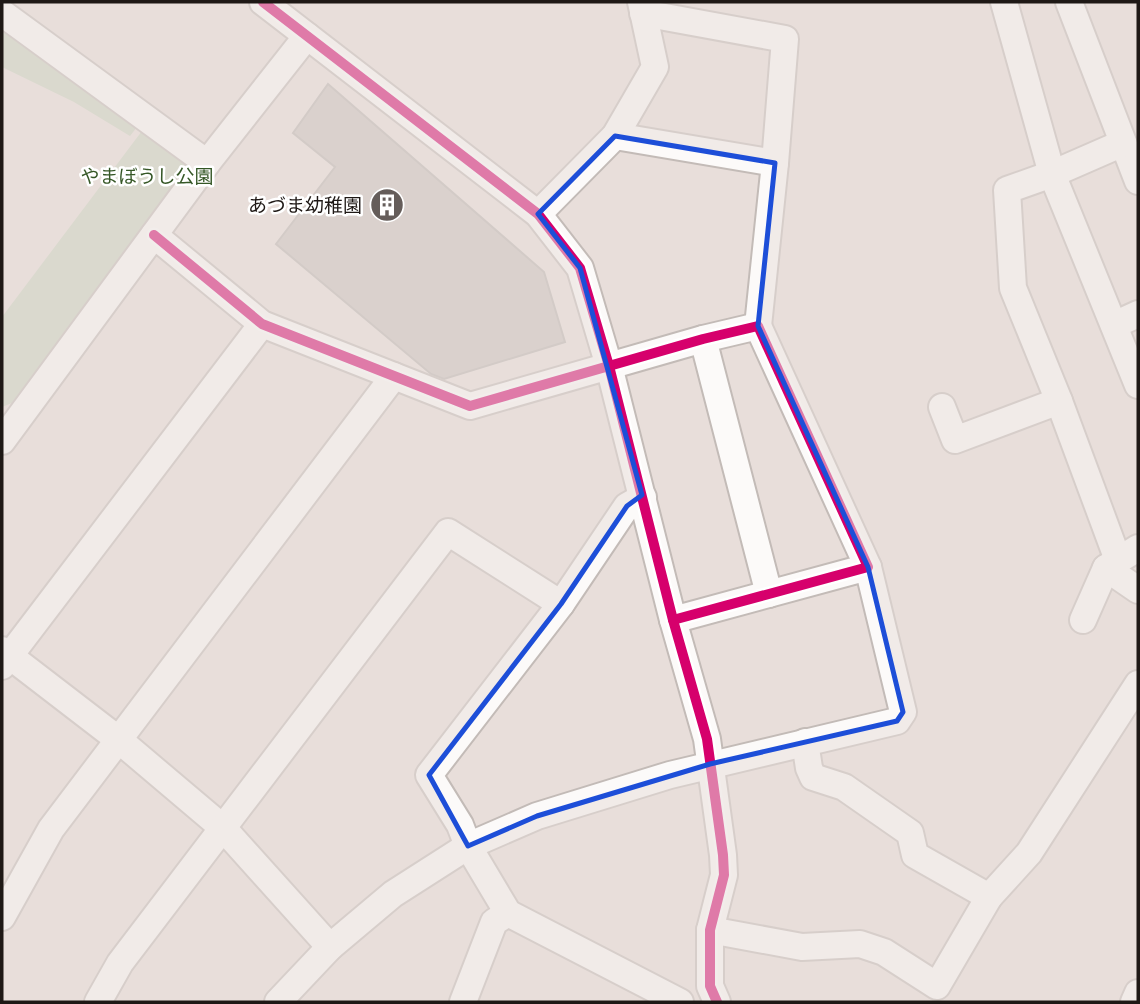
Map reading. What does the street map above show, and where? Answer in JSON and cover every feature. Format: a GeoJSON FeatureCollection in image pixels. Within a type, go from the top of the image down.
{"type":"FeatureCollection","features":[{"type":"Feature","properties":{"kind":"street"},"geometry":{"type":"LineString","coordinates":[[263,2],[538,214],[580,268],[609,366],[673,620],[707,739],[724,875],[710,930],[710,986],[717,1002]]}},
{"type":"Feature","properties":{"kind":"street"},"geometry":{"type":"LineString","coordinates":[[1004,2],[1052,174],[1138,386]]}},
{"type":"Feature","properties":{"kind":"street"},"geometry":{"type":"LineString","coordinates":[[1069,2],[1138,181]]}},
{"type":"Feature","properties":{"kind":"street"},"geometry":{"type":"LineString","coordinates":[[278,1002],[330,947],[393,894],[468,846],[537,816],[710,764],[897,721],[903,712],[868,567],[758,326],[785,39],[642,7],[655,67],[615,136],[538,214]]}},
{"type":"Feature","properties":{"kind":"street"},"geometry":{"type":"LineString","coordinates":[[2,13],[207,163]]}},
{"type":"Feature","properties":{"kind":"street"},"geometry":{"type":"LineString","coordinates":[[2,441],[207,163],[307,36]]}},
{"type":"Feature","properties":{"kind":"street"},"geometry":{"type":"LineString","coordinates":[[615,136],[775,163]]}},
{"type":"Feature","properties":{"kind":"street"},"geometry":{"type":"LineString","coordinates":[[1123,143],[1007,190],[1013,288],[1121,559],[1138,590]]}},
{"type":"Feature","properties":{"kind":"street"},"geometry":{"type":"LineString","coordinates":[[154,235],[262,324],[470,406],[703,339],[758,326]]}},
{"type":"Feature","properties":{"kind":"street"},"geometry":{"type":"LineString","coordinates":[[1114,325],[1138,314]]}},
{"type":"Feature","properties":{"kind":"street"},"geometry":{"type":"LineString","coordinates":[[262,324],[4,658],[119,740],[223,828],[330,947]]}},
{"type":"Feature","properties":{"kind":"street"},"geometry":{"type":"LineString","coordinates":[[703,339],[769,594]]}},
{"type":"Feature","properties":{"kind":"street"},"geometry":{"type":"LineString","coordinates":[[2,917],[51,829],[394,376]]}},
{"type":"Feature","properties":{"kind":"street"},"geometry":{"type":"LineString","coordinates":[[942,407],[955,440],[976,444],[1059,401]]}},
{"type":"Feature","properties":{"kind":"street"},"geometry":{"type":"LineString","coordinates":[[643,498],[626,506],[561,604],[429,775],[508,913],[680,1002]]}},
{"type":"Feature","properties":{"kind":"street"},"geometry":{"type":"LineString","coordinates":[[98,1002],[120,963],[448,532],[561,604]]}},
{"type":"Feature","properties":{"kind":"street"},"geometry":{"type":"LineString","coordinates":[[1083,620],[1121,559]]}},
{"type":"Feature","properties":{"kind":"street"},"geometry":{"type":"LineString","coordinates":[[673,620],[868,567]]}},
{"type":"Feature","properties":{"kind":"street"},"geometry":{"type":"LineString","coordinates":[[710,930],[802,947],[860,944],[884,952],[937,986],[989,897],[1029,853],[1138,684]]}},
{"type":"Feature","properties":{"kind":"street"},"geometry":{"type":"LineString","coordinates":[[805,743],[813,777],[844,787],[910,832],[915,855],[989,897]]}},
{"type":"Feature","properties":{"kind":"street"},"geometry":{"type":"LineString","coordinates":[[463,1002],[494,922],[508,913]]}},
{"type":"Feature","properties":{"kind":"street"},"geometry":{"type":"LineString","coordinates":[[1134,1002],[1138,993]]}},
{"type":"Feature","properties":{"kind":"highlighted area"},"geometry":{"type":"Polygon","coordinates":[[[615,136],[775,163],[758,326],[868,567],[903,712],[897,721],[710,764],[537,816],[468,846],[429,775],[561,604],[627,506],[642,495],[580,268],[538,214],[615,136]]]}},
{"type":"Feature","properties":{"kind":"green space"},"geometry":{"type":"Polygon","coordinates":[[[2,23],[137,127],[130,136],[74,102],[2,67],[2,23]]]}},
{"type":"Feature","properties":{"kind":"green space","name":"やまぼうし公園"},"geometry":{"type":"Polygon","coordinates":[[[145,127],[189,161],[190,172],[12,403],[2,407],[2,317],[145,127]]]}},
{"type":"Feature","properties":{"kind":"building","name":"あづま幼稚園"},"geometry":{"type":"Polygon","coordinates":[[[328,84],[544,272],[565,342],[444,379],[431,374],[276,244],[335,167],[293,133],[328,84]]]}},
{"type":"Feature","properties":{"kind":"cycle path"},"geometry":{"type":"LineString","coordinates":[[263,2],[538,214],[580,268],[609,366],[673,620],[707,739],[724,875],[710,930],[710,986],[717,1002]]}},
{"type":"Feature","properties":{"kind":"cycle path"},"geometry":{"type":"LineString","coordinates":[[154,235],[262,324],[470,406],[703,339],[758,326],[868,567],[673,620]]}},
{"type":"Feature","properties":{"kind":"place","name":"あづま幼稚園"},"geometry":{"type":"Point","coordinates":[387,205]}}]}
